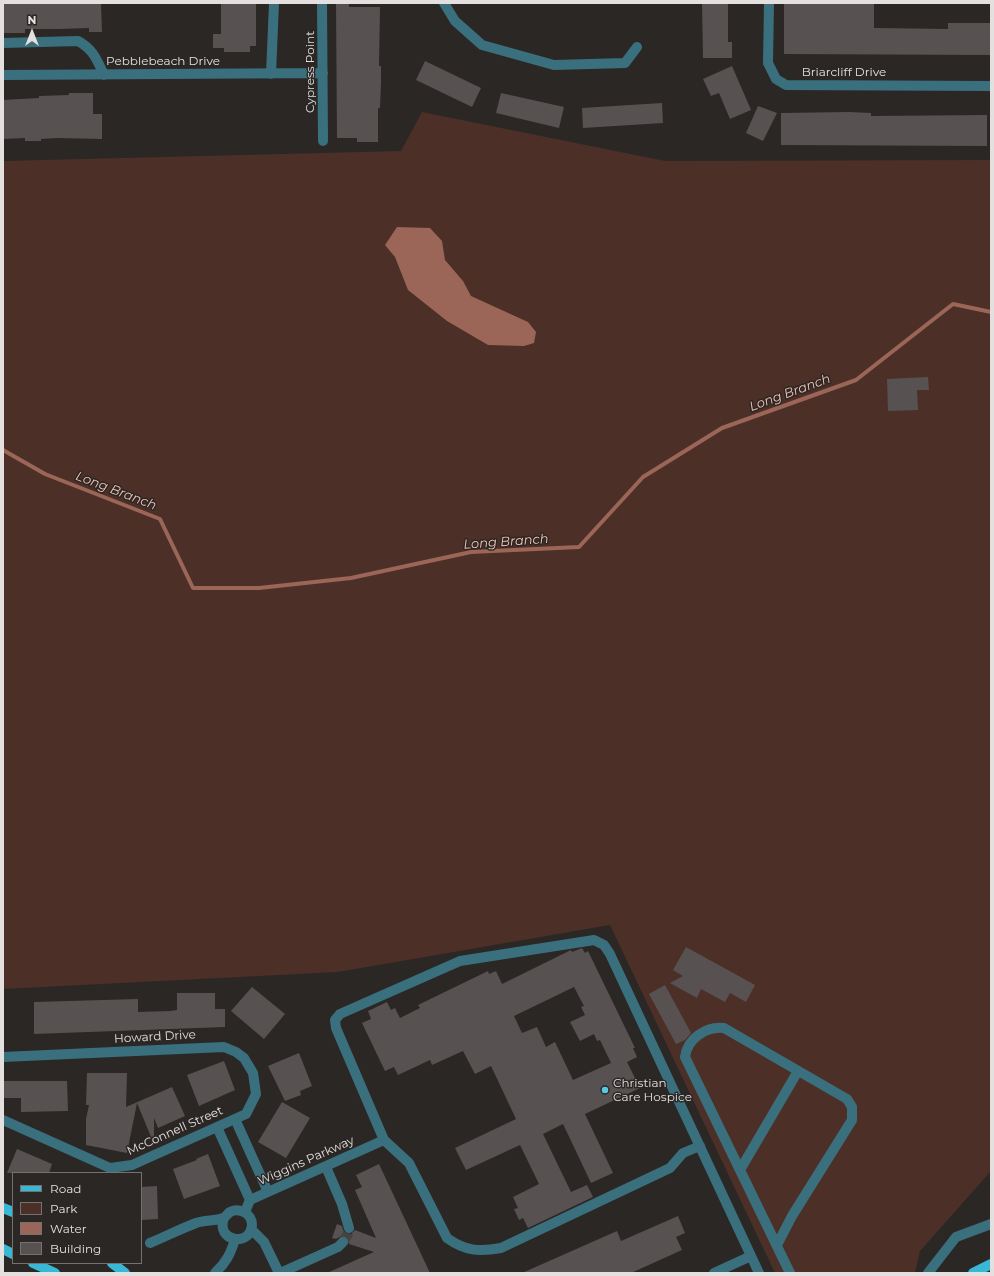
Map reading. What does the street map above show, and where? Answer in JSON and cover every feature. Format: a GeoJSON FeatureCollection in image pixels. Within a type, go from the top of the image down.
{"type":"FeatureCollection","features":[{"type":"Feature","properties":{"kind":"main road"},"geometry":{"type":"LineString","coordinates":[[3,1249],[12,1254]]}},
{"type":"Feature","properties":{"kind":"main road"},"geometry":{"type":"LineString","coordinates":[[35,1264],[55,1273]]}},
{"type":"Feature","properties":{"kind":"main road"},"geometry":{"type":"LineString","coordinates":[[113,1264],[125,1273]]}},
{"type":"Feature","properties":{"kind":"main road"},"geometry":{"type":"LineString","coordinates":[[973,1273],[991,1264]]}},
{"type":"Feature","properties":{"kind":"street"},"geometry":{"type":"LineString","coordinates":[[271,74],[274,3]]}},
{"type":"Feature","properties":{"kind":"street","name":"Cypress Point"},"geometry":{"type":"LineString","coordinates":[[322,3],[323,141]]}},
{"type":"Feature","properties":{"kind":"street"},"geometry":{"type":"LineString","coordinates":[[444,3],[455,21],[482,45],[554,65],[625,63],[637,47]]}},
{"type":"Feature","properties":{"kind":"street","name":"Briarcliff Drive"},"geometry":{"type":"LineString","coordinates":[[769,3],[768,63],[776,79],[786,85],[991,86]]}},
{"type":"Feature","properties":{"kind":"street"},"geometry":{"type":"LineString","coordinates":[[3,43],[78,41],[87,46],[95,55],[104,75]]}},
{"type":"Feature","properties":{"kind":"street","name":"Pebblebeach Drive"},"geometry":{"type":"LineString","coordinates":[[3,75],[323,73]]}},
{"type":"Feature","properties":{"kind":"street"},"geometry":{"type":"LineString","coordinates":[[700,1146],[683,1153],[670,1168],[501,1248],[483,1252],[471,1251],[455,1244],[447,1238],[409,1163],[384,1140],[336,1028],[335,1020],[340,1014],[460,961],[594,940],[604,945],[610,954],[700,1146],[759,1273]]}},
{"type":"Feature","properties":{"kind":"street"},"geometry":{"type":"LineString","coordinates":[[776,1245],[792,1216],[852,1120],[852,1107],[847,1099],[724,1028],[714,1027],[691,1040],[686,1048],[685,1057],[776,1245],[790,1273]]}},
{"type":"Feature","properties":{"kind":"street","name":"Howard Drive"},"geometry":{"type":"LineString","coordinates":[[3,1057],[224,1047],[236,1052],[244,1058],[253,1074],[256,1094],[246,1114]]}},
{"type":"Feature","properties":{"kind":"street"},"geometry":{"type":"LineString","coordinates":[[740,1170],[798,1071]]}},
{"type":"Feature","properties":{"kind":"street","name":"McConnell Street"},"geometry":{"type":"LineString","coordinates":[[3,1120],[110,1168],[132,1165],[246,1114]]}},
{"type":"Feature","properties":{"kind":"street"},"geometry":{"type":"LineString","coordinates":[[235,1119],[268,1192]]}},
{"type":"Feature","properties":{"kind":"street"},"geometry":{"type":"LineString","coordinates":[[217,1127],[250,1200]]}},
{"type":"Feature","properties":{"kind":"street","name":"Wiggins Parkway"},"geometry":{"type":"LineString","coordinates":[[245,1212],[250,1200],[384,1140]]}},
{"type":"Feature","properties":{"kind":"street"},"geometry":{"type":"LineString","coordinates":[[326,1167],[342,1204],[349,1228]]}},
{"type":"Feature","properties":{"kind":"street"},"geometry":{"type":"LineString","coordinates":[[150,1243],[196,1223],[224,1218],[236,1210],[245,1212],[251,1220],[251,1229],[245,1237],[236,1239],[231,1238],[224,1231],[224,1218]]}},
{"type":"Feature","properties":{"kind":"street"},"geometry":{"type":"LineString","coordinates":[[928,1273],[956,1237],[991,1224]]}},
{"type":"Feature","properties":{"kind":"street"},"geometry":{"type":"LineString","coordinates":[[251,1229],[264,1242],[279,1273],[338,1247],[343,1242]]}},
{"type":"Feature","properties":{"kind":"street"},"geometry":{"type":"LineString","coordinates":[[215,1273],[224,1265],[236,1239]]}},
{"type":"Feature","properties":{"kind":"street"},"geometry":{"type":"LineString","coordinates":[[714,1273],[734,1269],[751,1256]]}},
{"type":"Feature","properties":{"kind":"green space"},"geometry":{"type":"Polygon","coordinates":[[[422,112],[665,161],[991,160],[991,1171],[920,1251],[915,1273],[775,1273],[610,925],[338,972],[3,989],[3,161],[401,151],[422,112]]]}},
{"type":"Feature","properties":{"kind":"water"},"geometry":{"type":"Polygon","coordinates":[[[397,227],[430,228],[442,241],[445,260],[463,281],[471,296],[528,322],[536,332],[534,343],[524,346],[488,345],[447,321],[408,290],[395,257],[385,245],[397,227]]]}},
{"type":"Feature","properties":{"kind":"building"},"geometry":{"type":"Polygon","coordinates":[[[3,3],[101,3],[102,32],[89,32],[89,28],[25,29],[25,33],[3,33],[3,3]]]}},
{"type":"Feature","properties":{"kind":"building"},"geometry":{"type":"Polygon","coordinates":[[[221,3],[256,3],[256,46],[250,46],[250,52],[224,52],[224,48],[213,48],[213,34],[221,34],[221,3]]]}},
{"type":"Feature","properties":{"kind":"building"},"geometry":{"type":"Polygon","coordinates":[[[336,3],[349,3],[349,7],[380,7],[379,66],[381,66],[381,83],[380,108],[378,108],[378,142],[357,142],[357,138],[337,138],[336,3]]]}},
{"type":"Feature","properties":{"kind":"building"},"geometry":{"type":"Polygon","coordinates":[[[702,3],[728,3],[728,42],[732,42],[732,58],[703,58],[702,3]]]}},
{"type":"Feature","properties":{"kind":"building"},"geometry":{"type":"Polygon","coordinates":[[[784,3],[874,3],[874,28],[948,29],[948,23],[990,23],[990,55],[784,54],[784,3]]]}},
{"type":"Feature","properties":{"kind":"building"},"geometry":{"type":"Polygon","coordinates":[[[425,61],[481,88],[472,107],[416,80],[425,61]]]}},
{"type":"Feature","properties":{"kind":"building"},"geometry":{"type":"Polygon","coordinates":[[[732,66],[751,110],[730,119],[719,93],[711,96],[703,79],[732,66]]]}},
{"type":"Feature","properties":{"kind":"building"},"geometry":{"type":"Polygon","coordinates":[[[69,93],[93,93],[93,114],[102,114],[102,139],[57,138],[41,139],[41,141],[25,141],[25,138],[3,139],[3,100],[39,98],[39,96],[69,95],[69,93]]]}},
{"type":"Feature","properties":{"kind":"building"},"geometry":{"type":"Polygon","coordinates":[[[501,93],[564,107],[559,128],[496,113],[501,93]]]}},
{"type":"Feature","properties":{"kind":"building"},"geometry":{"type":"Polygon","coordinates":[[[662,103],[663,123],[583,128],[582,108],[662,103]]]}},
{"type":"Feature","properties":{"kind":"building"},"geometry":{"type":"Polygon","coordinates":[[[758,106],[777,113],[763,141],[746,133],[758,106]]]}},
{"type":"Feature","properties":{"kind":"building"},"geometry":{"type":"Polygon","coordinates":[[[781,113],[871,113],[871,116],[987,115],[987,146],[781,145],[781,113]]]}},
{"type":"Feature","properties":{"kind":"building"},"geometry":{"type":"Polygon","coordinates":[[[928,377],[929,390],[917,390],[918,410],[888,411],[887,379],[928,377]]]}},
{"type":"Feature","properties":{"kind":"building"},"geometry":{"type":"Polygon","coordinates":[[[686,947],[755,985],[746,1002],[730,993],[725,1002],[701,989],[697,998],[670,983],[683,976],[673,970],[686,947]]]}},
{"type":"Feature","properties":{"kind":"building","name":"Christian Care Hospice"},"geometry":{"type":"Polygon","coordinates":[[[582,948],[585,953],[588,951],[635,1048],[633,1048],[637,1057],[627,1062],[640,1088],[585,1114],[613,1173],[591,1183],[563,1124],[543,1134],[571,1192],[587,1185],[593,1197],[528,1228],[523,1218],[519,1220],[514,1209],[518,1208],[513,1197],[539,1184],[520,1145],[466,1170],[455,1148],[516,1119],[491,1066],[475,1074],[463,1051],[432,1065],[430,1060],[398,1075],[394,1067],[385,1071],[362,1023],[371,1019],[368,1011],[387,1002],[391,1010],[395,1008],[400,1018],[420,1008],[418,1005],[488,971],[489,974],[496,971],[502,984],[571,950],[572,952],[582,948]],[[574,987],[514,1016],[522,1033],[537,1027],[546,1047],[555,1042],[573,1080],[611,1063],[600,1040],[597,1041],[594,1034],[580,1041],[570,1022],[585,1015],[581,1007],[584,1006],[574,987]]]}},
{"type":"Feature","properties":{"kind":"building"},"geometry":{"type":"Polygon","coordinates":[[[665,985],[691,1033],[685,1040],[676,1044],[649,994],[665,985]]]}},
{"type":"Feature","properties":{"kind":"building"},"geometry":{"type":"Polygon","coordinates":[[[252,987],[285,1014],[264,1039],[231,1011],[252,987]]]}},
{"type":"Feature","properties":{"kind":"building"},"geometry":{"type":"Polygon","coordinates":[[[177,993],[215,993],[215,1009],[225,1009],[225,1027],[34,1034],[34,1002],[138,999],[138,1012],[170,1011],[177,1010],[177,993]]]}},
{"type":"Feature","properties":{"kind":"building"},"geometry":{"type":"Polygon","coordinates":[[[299,1053],[312,1086],[300,1091],[301,1095],[285,1101],[268,1066],[299,1053]]]}},
{"type":"Feature","properties":{"kind":"building"},"geometry":{"type":"Polygon","coordinates":[[[224,1061],[235,1090],[199,1106],[187,1075],[224,1061]]]}},
{"type":"Feature","properties":{"kind":"building"},"geometry":{"type":"Polygon","coordinates":[[[87,1073],[127,1073],[126,1107],[172,1087],[185,1116],[158,1128],[154,1118],[154,1144],[137,1103],[127,1153],[86,1145],[86,1119],[89,1105],[86,1105],[87,1073]]]}},
{"type":"Feature","properties":{"kind":"building"},"geometry":{"type":"Polygon","coordinates":[[[3,1081],[67,1081],[68,1111],[21,1112],[21,1098],[3,1098],[3,1081]]]}},
{"type":"Feature","properties":{"kind":"building"},"geometry":{"type":"Polygon","coordinates":[[[282,1102],[310,1118],[286,1158],[258,1142],[282,1102]]]}},
{"type":"Feature","properties":{"kind":"building"},"geometry":{"type":"Polygon","coordinates":[[[17,1149],[52,1164],[49,1172],[7,1173],[17,1149]]]}},
{"type":"Feature","properties":{"kind":"building"},"geometry":{"type":"Polygon","coordinates":[[[208,1154],[220,1186],[184,1199],[173,1169],[208,1154]]]}},
{"type":"Feature","properties":{"kind":"building"},"geometry":{"type":"Polygon","coordinates":[[[379,1164],[430,1273],[327,1273],[374,1252],[349,1244],[349,1240],[345,1236],[341,1236],[336,1239],[332,1238],[337,1224],[342,1226],[344,1232],[347,1234],[351,1234],[355,1230],[376,1238],[355,1190],[362,1187],[356,1175],[379,1164]]]}},
{"type":"Feature","properties":{"kind":"building"},"geometry":{"type":"Polygon","coordinates":[[[157,1186],[158,1219],[142,1220],[142,1187],[157,1186]]]}},
{"type":"Feature","properties":{"kind":"building"},"geometry":{"type":"Polygon","coordinates":[[[678,1216],[685,1233],[676,1237],[682,1250],[631,1273],[522,1273],[617,1231],[621,1241],[678,1216]]]}},
{"type":"Feature","properties":{"kind":"waterway","name":"Long Branch"},"geometry":{"type":"LineString","coordinates":[[3,450],[45,474],[160,519],[193,588],[259,588],[351,578],[471,552],[579,547],[643,477],[722,428],[856,380],[953,304],[991,312]]}},
{"type":"Feature","properties":{"kind":"tunnel"},"geometry":{"type":"LineString","coordinates":[[343,1242],[348,1234],[349,1228]]}},
{"type":"Feature","properties":{"kind":"place","name":"Christian Care Hospice"},"geometry":{"type":"Point","coordinates":[605,1090]}}]}
